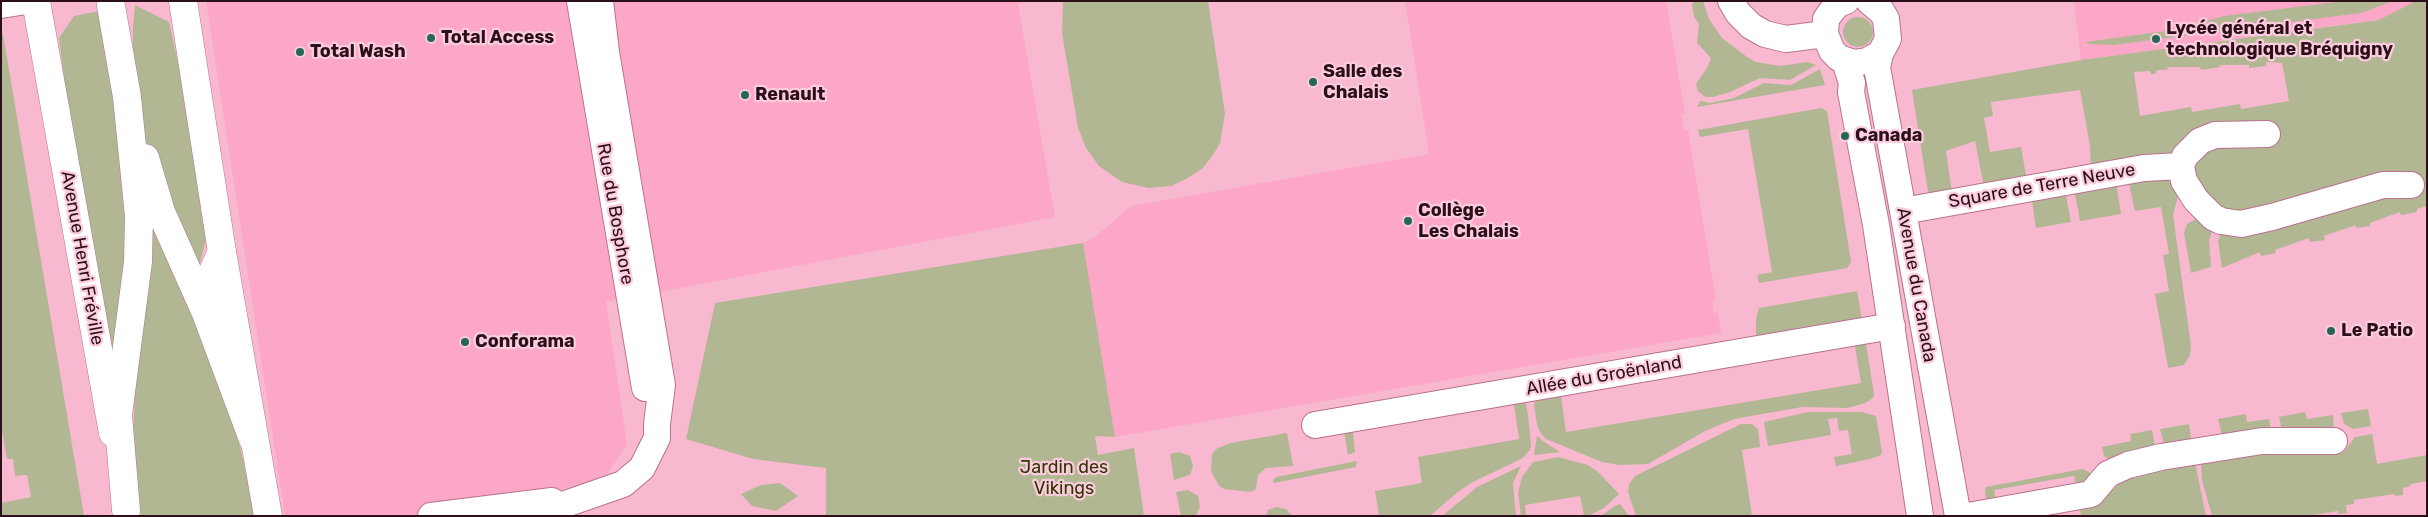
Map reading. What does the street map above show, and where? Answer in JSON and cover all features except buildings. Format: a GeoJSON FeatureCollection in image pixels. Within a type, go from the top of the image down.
{"type":"FeatureCollection","features":[{"type":"Feature","properties":{"kind":"main road","name":"Avenue Henri Fréville"},"geometry":{"type":"LineString","coordinates":[[36,1],[127,513]]}},
{"type":"Feature","properties":{"kind":"main road"},"geometry":{"type":"LineString","coordinates":[[183,1],[222,252],[253,439],[268,516]]}},
{"type":"Feature","properties":{"kind":"main road"},"geometry":{"type":"LineString","coordinates":[[111,6],[127,97],[139,216],[138,262],[118,416],[127,513]]}},
{"type":"Feature","properties":{"kind":"main road"},"geometry":{"type":"LineString","coordinates":[[127,97],[161,212],[206,313],[253,439]]}},
{"type":"Feature","properties":{"kind":"main road"},"geometry":{"type":"LineString","coordinates":[[206,313],[210,280],[222,252]]}},
{"type":"Feature","properties":{"kind":"street"},"geometry":{"type":"LineString","coordinates":[[1,5],[26,1]]}},
{"type":"Feature","properties":{"kind":"street","name":"Rue du Bosphore"},"geometry":{"type":"LineString","coordinates":[[580,1],[645,389],[657,424]]}},
{"type":"Feature","properties":{"kind":"street","name":"Rue du Bosphore"},"geometry":{"type":"LineString","coordinates":[[531,516],[623,484],[642,468],[657,438],[662,385],[606,52],[600,1]]}},
{"type":"Feature","properties":{"kind":"street"},"geometry":{"type":"LineString","coordinates":[[1731,1],[1738,14],[1765,34],[1786,39],[1825,34]]}},
{"type":"Feature","properties":{"kind":"street"},"geometry":{"type":"LineString","coordinates":[[1841,2],[1826,19],[1825,34],[1832,51],[1845,61],[1854,63],[1867,61],[1880,54]]}},
{"type":"Feature","properties":{"kind":"street","name":"Avenue du Canada"},"geometry":{"type":"LineString","coordinates":[[1871,2],[1882,12],[1888,28],[1888,39],[1880,54],[1877,67],[1958,516]]}},
{"type":"Feature","properties":{"kind":"street","name":"Avenue du Canada"},"geometry":{"type":"LineString","coordinates":[[1845,61],[1852,83],[1851,92],[1892,326],[1920,516]]}},
{"type":"Feature","properties":{"kind":"street"},"geometry":{"type":"LineString","coordinates":[[2267,134],[2215,135],[2200,141],[2189,150],[2181,166],[2188,189],[2203,209],[2221,221],[2241,224],[2272,218],[2383,185],[2411,185]]}},
{"type":"Feature","properties":{"kind":"street","name":"Square de Terre Neuve"},"geometry":{"type":"LineString","coordinates":[[1903,211],[2144,168],[2181,166]]}},
{"type":"Feature","properties":{"kind":"street","name":"Allée du Groënland"},"geometry":{"type":"LineString","coordinates":[[1315,425],[1892,326]]}},
{"type":"Feature","properties":{"kind":"street"},"geometry":{"type":"LineString","coordinates":[[1968,516],[2091,494],[2108,474],[2128,465],[2161,457],[2262,441],[2334,441]]}},
{"type":"Feature","properties":{"kind":"street","name":"Rue du Bosphore"},"geometry":{"type":"LineString","coordinates":[[431,516],[582,497]]}},
{"type":"Feature","properties":{"kind":"shaded area"},"geometry":{"type":"Polygon","coordinates":[[[206,1],[1027,1],[1018,4],[1055,217],[606,302],[627,444],[603,481],[422,516],[285,516],[206,1]]]}},
{"type":"Feature","properties":{"kind":"shaded area","name":"Collège Les Chalais"},"geometry":{"type":"Polygon","coordinates":[[[1405,1],[1666,1],[1685,113],[1681,114],[1684,130],[1688,130],[1716,300],[1712,301],[1714,313],[1718,312],[1721,333],[1115,437],[1083,243],[1095,237],[1131,206],[1429,154],[1405,1]]]}},
{"type":"Feature","properties":{"kind":"shaded area","name":"Lycée général et technologique Bréquigny"},"geometry":{"type":"Polygon","coordinates":[[[2074,1],[2427,1],[2427,13],[2081,60],[2074,1]]]}},
{"type":"Feature","properties":{"kind":"green space"},"geometry":{"type":"Polygon","coordinates":[[[1063,1],[1208,1],[1225,114],[1220,143],[1202,169],[1171,186],[1148,188],[1122,182],[1099,166],[1086,148],[1078,128],[1062,33],[1063,1]]]}},
{"type":"Feature","properties":{"kind":"green space"},"geometry":{"type":"Polygon","coordinates":[[[1694,1],[1703,1],[1709,19],[1722,38],[1756,62],[1780,66],[1808,62],[1816,65],[1790,80],[1760,78],[1730,92],[1713,97],[1705,97],[1698,91],[1696,84],[1707,68],[1711,58],[1697,43],[1699,24],[1694,17],[1692,5],[1694,1]]]}},
{"type":"Feature","properties":{"kind":"green space"},"geometry":{"type":"Polygon","coordinates":[[[2344,1],[2393,1],[2361,13],[2114,45],[2085,42],[2195,27],[2195,24],[2224,16],[2344,1]]]}},
{"type":"Feature","properties":{"kind":"green space"},"geometry":{"type":"Polygon","coordinates":[[[2416,1],[2427,1],[2427,206],[2417,209],[2417,212],[2401,215],[2400,212],[2370,223],[2370,226],[2356,228],[2356,225],[2324,236],[2325,240],[2310,242],[2309,238],[2275,250],[2276,253],[2261,256],[2260,252],[2222,268],[2218,241],[2221,233],[2193,180],[2091,171],[2090,146],[2080,90],[1991,102],[1993,116],[1984,118],[1990,152],[2021,147],[2027,181],[1984,187],[1975,141],[1946,151],[1952,193],[1929,198],[1912,90],[2081,60],[2379,20],[2416,1]],[[2266,62],[2266,66],[2249,68],[2249,65],[2219,65],[2220,67],[2201,70],[2200,67],[2168,67],[2167,70],[2157,70],[2155,74],[2151,74],[2150,71],[2134,72],[2140,116],[2191,107],[2192,112],[2240,104],[2241,109],[2289,101],[2282,63],[2266,62]]]}},
{"type":"Feature","properties":{"kind":"green space"},"geometry":{"type":"Polygon","coordinates":[[[135,5],[169,22],[208,231],[197,275],[152,167],[133,83],[135,5]]]}},
{"type":"Feature","properties":{"kind":"green space"},"geometry":{"type":"Polygon","coordinates":[[[99,11],[126,179],[130,262],[114,393],[75,163],[59,38],[74,16],[99,11]]]}},
{"type":"Feature","properties":{"kind":"green space"},"geometry":{"type":"Polygon","coordinates":[[[1858,17],[1864,18],[1872,26],[1872,38],[1864,46],[1858,47],[1852,46],[1844,38],[1843,32],[1844,26],[1852,18],[1858,17]]]}},
{"type":"Feature","properties":{"kind":"green space"},"geometry":{"type":"Polygon","coordinates":[[[1,34],[3,34],[84,516],[1,516],[1,503],[31,497],[27,475],[15,476],[13,459],[7,459],[1,425],[1,34]]]}},
{"type":"Feature","properties":{"kind":"green space"},"geometry":{"type":"Polygon","coordinates":[[[1820,69],[1825,85],[1697,107],[1700,101],[1710,103],[1734,98],[1764,83],[1791,85],[1820,69]]]}},
{"type":"Feature","properties":{"kind":"green space"},"geometry":{"type":"Polygon","coordinates":[[[1821,108],[1827,111],[1851,262],[1847,268],[1759,283],[1757,275],[1772,272],[1748,129],[1700,137],[1698,130],[1821,108]]]}},
{"type":"Feature","properties":{"kind":"green space"},"geometry":{"type":"Polygon","coordinates":[[[2150,176],[2173,180],[2179,193],[2173,215],[2191,346],[2190,355],[2184,365],[2168,368],[2155,294],[2169,291],[2163,255],[2169,254],[2161,207],[2135,211],[2128,179],[2150,176]]]}},
{"type":"Feature","properties":{"kind":"green space"},"geometry":{"type":"Polygon","coordinates":[[[2116,181],[2121,214],[2080,221],[2074,188],[2116,181]]]}},
{"type":"Feature","properties":{"kind":"green space"},"geometry":{"type":"Polygon","coordinates":[[[2065,190],[2071,222],[2036,228],[2032,201],[2065,190]]]}},
{"type":"Feature","properties":{"kind":"green space"},"geometry":{"type":"Polygon","coordinates":[[[148,200],[228,395],[256,516],[141,516],[133,439],[136,363],[148,200]]]}},
{"type":"Feature","properties":{"kind":"green space"},"geometry":{"type":"Polygon","coordinates":[[[2198,218],[2213,228],[2209,240],[2211,267],[2191,273],[2184,233],[2187,224],[2198,218]]]}},
{"type":"Feature","properties":{"kind":"green space","name":"Jardin des Vikings"},"geometry":{"type":"Polygon","coordinates":[[[1083,243],[1115,437],[1095,436],[1098,455],[1134,448],[1144,516],[826,516],[826,468],[753,459],[686,439],[715,303],[1083,243]]]}},
{"type":"Feature","properties":{"kind":"green space"},"geometry":{"type":"Polygon","coordinates":[[[1857,291],[1863,326],[1756,344],[1756,319],[1759,308],[1857,291]]]}},
{"type":"Feature","properties":{"kind":"green space"},"geometry":{"type":"Polygon","coordinates":[[[1865,338],[1874,394],[1873,398],[1865,403],[1847,408],[1802,407],[1734,419],[1705,431],[1648,464],[1620,465],[1602,462],[1546,439],[1537,425],[1534,405],[1536,395],[1560,389],[1566,432],[1861,383],[1854,340],[1865,338]]]}},
{"type":"Feature","properties":{"kind":"green space"},"geometry":{"type":"Polygon","coordinates":[[[1513,398],[1525,400],[1528,414],[1531,445],[1530,450],[1523,458],[1473,482],[1459,491],[1430,516],[1379,516],[1375,491],[1422,483],[1418,457],[1519,439],[1513,398]]]}},
{"type":"Feature","properties":{"kind":"green space"},"geometry":{"type":"Polygon","coordinates":[[[2368,409],[2371,426],[2353,429],[2344,424],[2341,413],[2368,409]]]}},
{"type":"Feature","properties":{"kind":"green space"},"geometry":{"type":"Polygon","coordinates":[[[1808,412],[1862,412],[1876,416],[1881,455],[1836,466],[1834,457],[1852,454],[1848,430],[1839,431],[1837,418],[1828,419],[1831,435],[1768,446],[1764,422],[1808,412]]]}},
{"type":"Feature","properties":{"kind":"green space"},"geometry":{"type":"Polygon","coordinates":[[[2305,412],[2307,419],[2333,415],[2334,428],[2282,431],[2279,417],[2305,412]]]}},
{"type":"Feature","properties":{"kind":"green space"},"geometry":{"type":"Polygon","coordinates":[[[2246,414],[2247,422],[2269,419],[2271,431],[2222,435],[2218,419],[2246,414]]]}},
{"type":"Feature","properties":{"kind":"green space"},"geometry":{"type":"Polygon","coordinates":[[[1741,424],[1752,424],[1758,429],[1760,447],[1742,450],[1752,516],[1636,516],[1628,492],[1629,484],[1635,476],[1741,424]]]}},
{"type":"Feature","properties":{"kind":"green space"},"geometry":{"type":"Polygon","coordinates":[[[2189,424],[2191,439],[2164,444],[2160,429],[2189,424]]]}},
{"type":"Feature","properties":{"kind":"green space"},"geometry":{"type":"Polygon","coordinates":[[[1343,425],[1383,425],[1382,427],[1353,432],[1355,452],[1348,455],[1343,425]]]}},
{"type":"Feature","properties":{"kind":"green space"},"geometry":{"type":"Polygon","coordinates":[[[2152,430],[2155,446],[2110,460],[2104,456],[2102,447],[2131,441],[2130,434],[2152,430]]]}},
{"type":"Feature","properties":{"kind":"green space"},"geometry":{"type":"Polygon","coordinates":[[[1287,433],[1293,466],[1266,468],[1258,475],[1256,489],[1250,492],[1224,489],[1219,486],[1211,471],[1212,454],[1216,449],[1230,443],[1287,433]]]}},
{"type":"Feature","properties":{"kind":"green space"},"geometry":{"type":"Polygon","coordinates":[[[2372,434],[2377,464],[2427,455],[2427,481],[2411,484],[2403,488],[2403,495],[2395,496],[2394,494],[2354,500],[2354,504],[2346,505],[2347,513],[2338,514],[2338,511],[2307,516],[2212,516],[2202,480],[2201,462],[2203,459],[2289,452],[2335,455],[2344,452],[2355,437],[2372,434]]]}},
{"type":"Feature","properties":{"kind":"green space"},"geometry":{"type":"Polygon","coordinates":[[[1537,436],[1543,441],[1560,452],[1534,455],[1537,436]]]}},
{"type":"Feature","properties":{"kind":"green space"},"geometry":{"type":"Polygon","coordinates":[[[1179,452],[1190,456],[1193,466],[1190,475],[1174,480],[1170,454],[1179,452]]]}},
{"type":"Feature","properties":{"kind":"green space"},"geometry":{"type":"Polygon","coordinates":[[[1558,457],[1588,465],[1598,472],[1619,494],[1604,508],[1590,515],[1584,516],[1580,496],[1525,505],[1526,516],[1521,516],[1518,493],[1522,477],[1533,462],[1558,457]]]}},
{"type":"Feature","properties":{"kind":"green space"},"geometry":{"type":"Polygon","coordinates":[[[1357,461],[1356,467],[1274,483],[1273,480],[1276,477],[1357,461]]]}},
{"type":"Feature","properties":{"kind":"green space"},"geometry":{"type":"Polygon","coordinates":[[[2195,463],[2206,516],[2081,516],[2080,509],[2104,497],[2131,474],[2195,463]]]}},
{"type":"Feature","properties":{"kind":"green space"},"geometry":{"type":"Polygon","coordinates":[[[1521,466],[1513,483],[1516,516],[1442,516],[1477,487],[1521,466]]]}},
{"type":"Feature","properties":{"kind":"green space"},"geometry":{"type":"Polygon","coordinates":[[[2082,469],[2089,472],[2092,477],[2077,491],[2074,476],[1994,490],[1997,504],[1987,505],[1986,487],[2082,469]]]}},
{"type":"Feature","properties":{"kind":"green space"},"geometry":{"type":"Polygon","coordinates":[[[780,483],[798,496],[776,511],[752,506],[741,494],[761,485],[780,483]]]}},
{"type":"Feature","properties":{"kind":"green space"},"geometry":{"type":"Polygon","coordinates":[[[1188,490],[1198,496],[1200,507],[1196,515],[1181,516],[1176,492],[1188,490]]]}},
{"type":"Feature","properties":{"kind":"green space"},"geometry":{"type":"Polygon","coordinates":[[[1620,504],[1629,516],[1601,516],[1615,506],[1620,504]]]}},
{"type":"Feature","properties":{"kind":"green space"},"geometry":{"type":"Polygon","coordinates":[[[1276,507],[1286,509],[1292,516],[1266,516],[1268,510],[1276,507]]]}},
{"type":"Feature","properties":{"kind":"place","name":"Total Access"},"geometry":{"type":"Point","coordinates":[431,38]}},
{"type":"Feature","properties":{"kind":"place","name":"Lycée général et technologique Bréquigny"},"geometry":{"type":"Point","coordinates":[2156,39]}},
{"type":"Feature","properties":{"kind":"place","name":"Total Wash"},"geometry":{"type":"Point","coordinates":[300,52]}},
{"type":"Feature","properties":{"kind":"place","name":"Salle des Chalais"},"geometry":{"type":"Point","coordinates":[1313,82]}},
{"type":"Feature","properties":{"kind":"place","name":"Renault"},"geometry":{"type":"Point","coordinates":[745,95]}},
{"type":"Feature","properties":{"kind":"place","name":"Canada"},"geometry":{"type":"Point","coordinates":[1845,136]}},
{"type":"Feature","properties":{"kind":"place","name":"Collège Les Chalais"},"geometry":{"type":"Point","coordinates":[1408,221]}},
{"type":"Feature","properties":{"kind":"place","name":"Le Patio"},"geometry":{"type":"Point","coordinates":[2331,331]}},
{"type":"Feature","properties":{"kind":"place","name":"Conforama"},"geometry":{"type":"Point","coordinates":[465,342]}}]}
